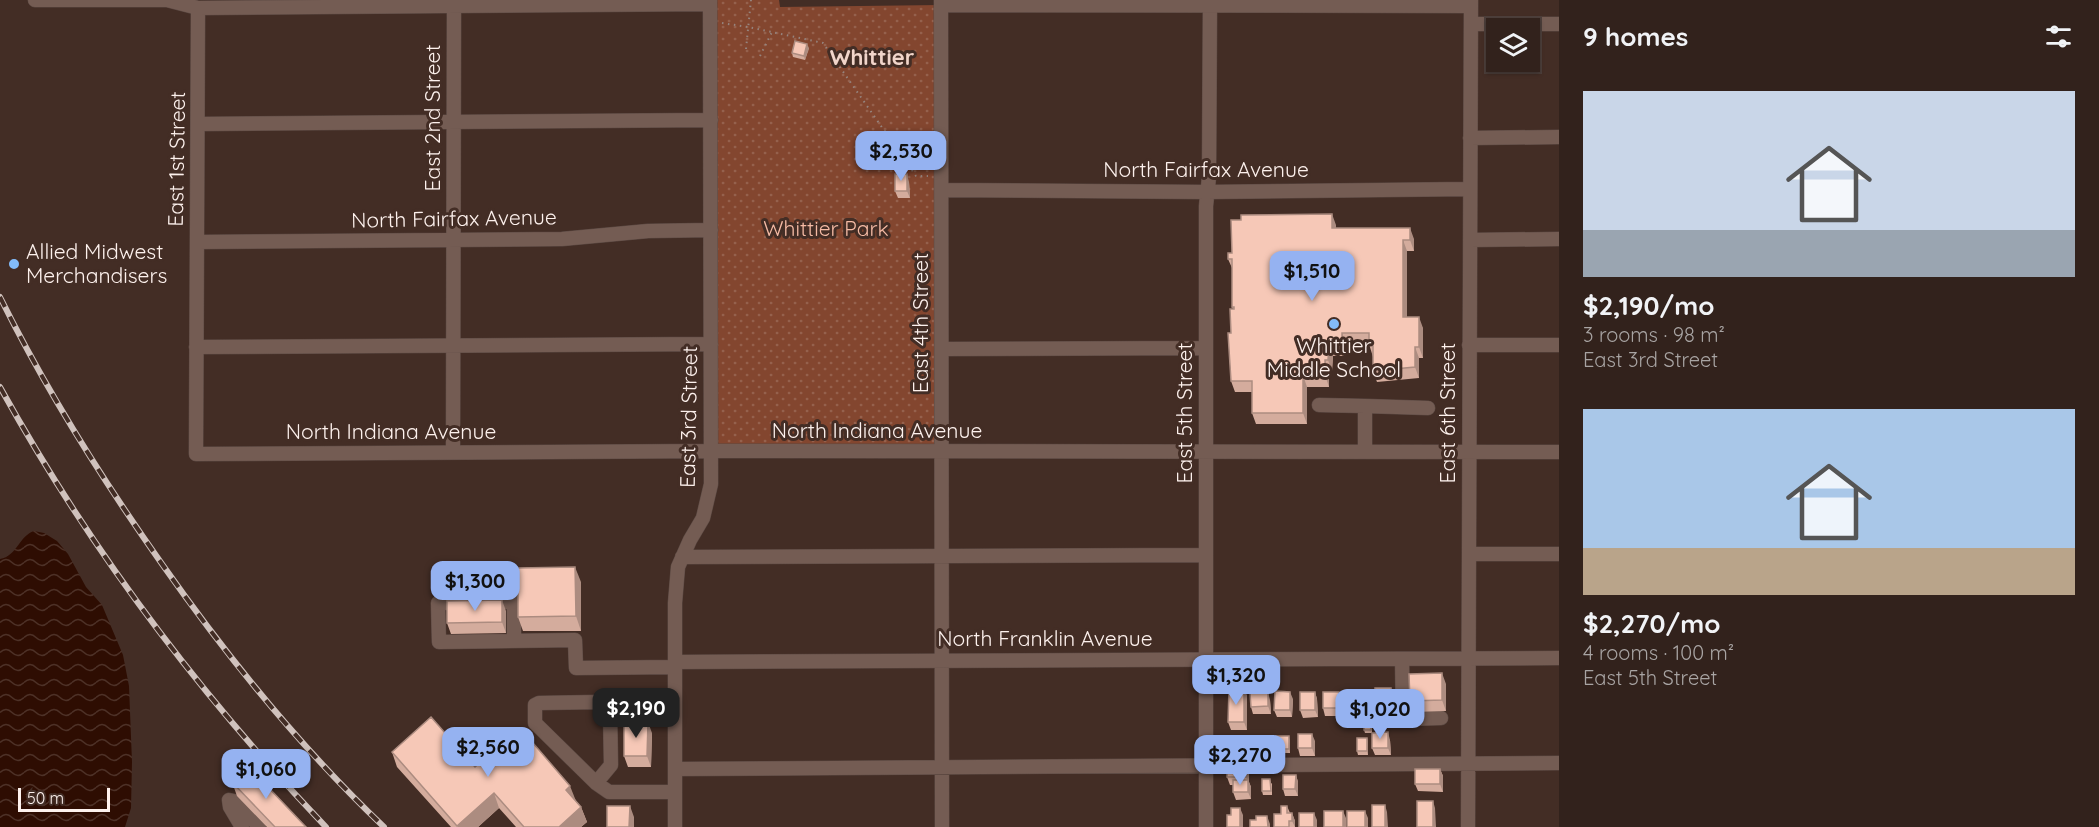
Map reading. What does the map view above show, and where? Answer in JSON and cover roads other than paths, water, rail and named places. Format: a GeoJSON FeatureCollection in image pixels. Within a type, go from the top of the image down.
{"type":"FeatureCollection","features":[{"type":"Feature","properties":{"kind":"street"},"geometry":{"type":"LineString","coordinates":[[35,0],[167,0],[198,8],[454,3],[710,2]]}},
{"type":"Feature","properties":{"kind":"street","name":"East 3rd Street"},"geometry":{"type":"LineString","coordinates":[[675,827],[676,586],[682,557],[699,527],[711,484],[710,2]]}},
{"type":"Feature","properties":{"kind":"street","name":"East 5th Street"},"geometry":{"type":"LineString","coordinates":[[1206,827],[1206,206],[1209,177],[1210,2]]}},
{"type":"Feature","properties":{"kind":"street","name":"East 2nd Street"},"geometry":{"type":"LineString","coordinates":[[453,452],[454,3]]}},
{"type":"Feature","properties":{"kind":"street"},"geometry":{"type":"LineString","coordinates":[[941,3],[1471,3]]}},
{"type":"Feature","properties":{"kind":"street","name":"East 4th Street"},"geometry":{"type":"LineString","coordinates":[[941,3],[942,827]]}},
{"type":"Feature","properties":{"kind":"street","name":"East 6th Street"},"geometry":{"type":"LineString","coordinates":[[1468,827],[1471,3]]}},
{"type":"Feature","properties":{"kind":"street","name":"East 1st Street"},"geometry":{"type":"LineString","coordinates":[[196,454],[198,8]]}},
{"type":"Feature","properties":{"kind":"street"},"geometry":{"type":"LineString","coordinates":[[1471,24],[1559,24]]}},
{"type":"Feature","properties":{"kind":"street"},"geometry":{"type":"LineString","coordinates":[[198,124],[711,120]]}},
{"type":"Feature","properties":{"kind":"street"},"geometry":{"type":"LineString","coordinates":[[1470,138],[1559,137]]}},
{"type":"Feature","properties":{"kind":"street","name":"North Fairfax Avenue"},"geometry":{"type":"LineString","coordinates":[[942,183],[1207,192],[1470,189]]}},
{"type":"Feature","properties":{"kind":"street","name":"North Fairfax Avenue"},"geometry":{"type":"LineString","coordinates":[[197,242],[571,239],[648,231],[711,230]]}},
{"type":"Feature","properties":{"kind":"street"},"geometry":{"type":"LineString","coordinates":[[1470,240],[1559,239]]}},
{"type":"Feature","properties":{"kind":"street"},"geometry":{"type":"LineString","coordinates":[[196,347],[711,344]]}},
{"type":"Feature","properties":{"kind":"street"},"geometry":{"type":"LineString","coordinates":[[1469,345],[1559,345]]}},
{"type":"Feature","properties":{"kind":"street"},"geometry":{"type":"LineString","coordinates":[[942,349],[1206,348]]}},
{"type":"Feature","properties":{"kind":"street"},"geometry":{"type":"LineString","coordinates":[[1319,405],[1428,408]]}},
{"type":"Feature","properties":{"kind":"street"},"geometry":{"type":"LineString","coordinates":[[1365,406],[1365,452]]}},
{"type":"Feature","properties":{"kind":"street","name":"North Indiana Avenue"},"geometry":{"type":"LineString","coordinates":[[196,454],[711,451],[1559,452]]}},
{"type":"Feature","properties":{"kind":"street"},"geometry":{"type":"LineString","coordinates":[[1469,554],[1559,554]]}},
{"type":"Feature","properties":{"kind":"street"},"geometry":{"type":"LineString","coordinates":[[682,557],[1206,555]]}},
{"type":"Feature","properties":{"kind":"street"},"geometry":{"type":"LineString","coordinates":[[514,602],[514,641],[439,642],[438,603],[514,602]]}},
{"type":"Feature","properties":{"kind":"street","name":"North Franklin Avenue"},"geometry":{"type":"LineString","coordinates":[[514,641],[576,640],[576,668],[942,661],[1559,658]]}},
{"type":"Feature","properties":{"kind":"street"},"geometry":{"type":"LineString","coordinates":[[1402,659],[1403,719],[1441,718]]}},
{"type":"Feature","properties":{"kind":"street"},"geometry":{"type":"LineString","coordinates":[[596,783],[611,765],[610,711],[606,704],[599,702],[539,703],[535,705],[535,723],[596,783],[609,792],[675,792]]}},
{"type":"Feature","properties":{"kind":"street"},"geometry":{"type":"LineString","coordinates":[[675,768],[1559,763]]}},
{"type":"Feature","properties":{"kind":"street"},"geometry":{"type":"LineString","coordinates":[[242,827],[230,807],[229,800],[238,802],[259,827]]}},
{"type":"Feature","properties":{"kind":"water"},"geometry":{"type":"Polygon","coordinates":[[[34,531],[44,533],[57,541],[68,554],[86,587],[102,605],[123,655],[129,686],[132,762],[131,808],[125,827],[0,827],[0,559],[10,554],[25,537],[34,531]]]}},
{"type":"Feature","properties":{"kind":"railway"},"geometry":{"type":"LineString","coordinates":[[0,297],[36,366],[76,434],[118,500],[187,599],[266,701],[323,765],[384,827]]}},
{"type":"Feature","properties":{"kind":"railway"},"geometry":{"type":"LineString","coordinates":[[0,387],[34,447],[71,505],[149,618],[234,725],[326,827]]}},
{"type":"Feature","properties":{"kind":"place","name":"Allied Midwest Merchandisers"},"geometry":{"type":"Point","coordinates":[14,264]}},
{"type":"Feature","properties":{"kind":"place","name":"Whittier Middle School"},"geometry":{"type":"Point","coordinates":[1334,324]}},
{"type":"Feature","properties":{"kind":"district","name":"Whittier"},"geometry":{"type":"Point","coordinates":[872,57]}},
{"type":"Feature","properties":{"kind":"park label","name":"Whittier Park"},"geometry":{"type":"Point","coordinates":[826,229]}}]}
